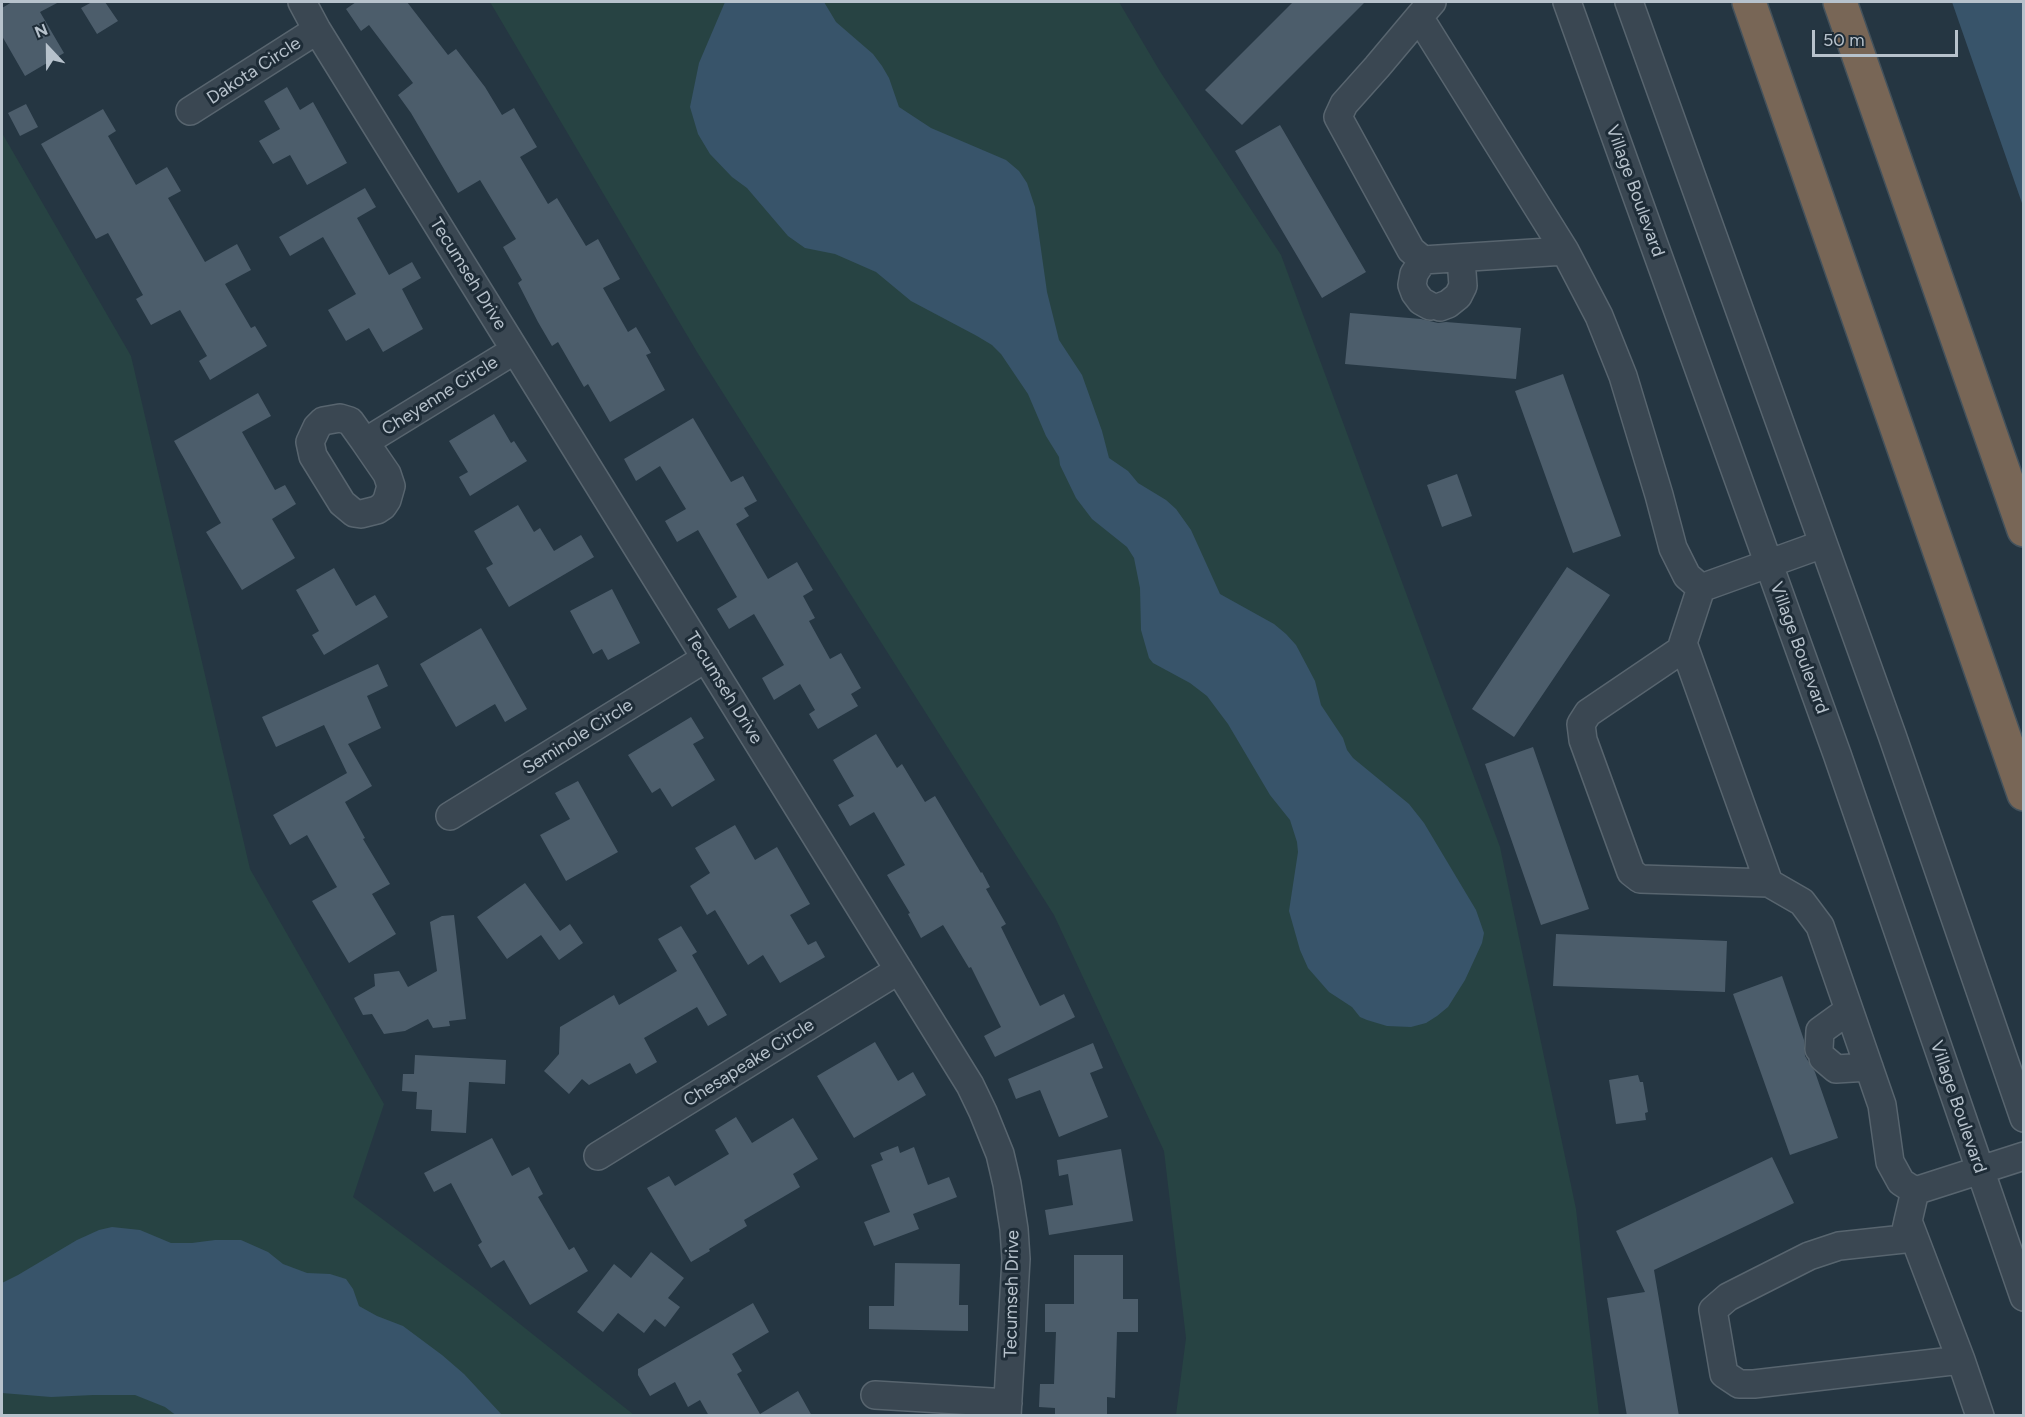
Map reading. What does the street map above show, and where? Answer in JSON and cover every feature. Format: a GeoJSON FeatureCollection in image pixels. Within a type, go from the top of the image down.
{"type":"FeatureCollection","features":[{"type":"Feature","properties":{"kind":"highway"},"geometry":{"type":"LineString","coordinates":[[1749,2],[2024,794]]}},
{"type":"Feature","properties":{"kind":"highway"},"geometry":{"type":"LineString","coordinates":[[1840,2],[2024,530]]}},
{"type":"Feature","properties":{"kind":"street","name":"Tecumseh Drive"},"geometry":{"type":"LineString","coordinates":[[302,2],[317,30],[970,1085],[999,1154],[1007,1184],[1014,1229],[1016,1259],[1007,1409]]}},
{"type":"Feature","properties":{"kind":"street","name":"Village Boulevard"},"geometry":{"type":"LineString","coordinates":[[1567,2],[1833,743],[2024,1297]]}},
{"type":"Feature","properties":{"kind":"street"},"geometry":{"type":"LineString","coordinates":[[1629,2],[1888,724],[2024,1118]]}},
{"type":"Feature","properties":{"kind":"street"},"geometry":{"type":"LineString","coordinates":[[1564,251],[1424,260],[1411,250],[1338,117],[1344,104],[1426,9],[1564,251],[1599,316],[1623,376],[1673,548],[1687,576],[1701,588]]}},
{"type":"Feature","properties":{"kind":"street","name":"Dakota Circle"},"geometry":{"type":"LineString","coordinates":[[190,111],[317,30]]}},
{"type":"Feature","properties":{"kind":"street"},"geometry":{"type":"LineString","coordinates":[[1424,260],[1414,274],[1412,285],[1421,301],[1435,306],[1448,304],[1458,296],[1463,286],[1461,258]]}},
{"type":"Feature","properties":{"kind":"street","name":"Cheyenne Circle"},"geometry":{"type":"LineString","coordinates":[[365,442],[515,350]]}},
{"type":"Feature","properties":{"kind":"street"},"geometry":{"type":"LineString","coordinates":[[1701,588],[1823,544]]}},
{"type":"Feature","properties":{"kind":"street"},"geometry":{"type":"LineString","coordinates":[[1701,588],[1681,650],[1588,713],[1581,724],[1583,740],[1631,872],[1640,879],[1769,883],[1802,902],[1820,926],[1882,1105],[1890,1162],[1901,1182],[1915,1191]]}},
{"type":"Feature","properties":{"kind":"street"},"geometry":{"type":"LineString","coordinates":[[1683,643],[1769,883]]}},
{"type":"Feature","properties":{"kind":"street","name":"Seminole Circle"},"geometry":{"type":"LineString","coordinates":[[450,816],[706,658]]}},
{"type":"Feature","properties":{"kind":"street","name":"Chesapeake Circle"},"geometry":{"type":"LineString","coordinates":[[598,1156],[899,970]]}},
{"type":"Feature","properties":{"kind":"street"},"geometry":{"type":"LineString","coordinates":[[1849,1010],[1820,1031],[1821,1053],[1836,1069],[1869,1067]]}},
{"type":"Feature","properties":{"kind":"street"},"geometry":{"type":"LineString","coordinates":[[1915,1191],[2024,1156]]}},
{"type":"Feature","properties":{"kind":"street"},"geometry":{"type":"LineString","coordinates":[[1915,1191],[1904,1239],[1839,1246],[1809,1256],[1728,1297],[1713,1310],[1724,1374],[1739,1384],[1754,1384],[1961,1360]]}},
{"type":"Feature","properties":{"kind":"street"},"geometry":{"type":"LineString","coordinates":[[1908,1221],[1980,1416]]}},
{"type":"Feature","properties":{"kind":"street"},"geometry":{"type":"LineString","coordinates":[[875,1395],[1007,1409]]}},
{"type":"Feature","properties":{"kind":"green space"},"geometry":{"type":"Polygon","coordinates":[[[490,2],[1119,2],[1161,73],[1281,255],[1500,847],[1576,1209],[1599,1415],[1176,1415],[1186,1338],[1164,1151],[1054,915],[697,352],[490,2]]]}},
{"type":"Feature","properties":{"kind":"green space"},"geometry":{"type":"Polygon","coordinates":[[[2,133],[131,356],[250,869],[384,1104],[353,1197],[481,1293],[634,1415],[2,1415],[2,133]]]}},
{"type":"Feature","properties":{"kind":"water"},"geometry":{"type":"Polygon","coordinates":[[[725,2],[824,2],[836,22],[873,54],[882,66],[889,78],[899,107],[931,128],[1006,160],[1019,171],[1027,183],[1035,207],[1047,292],[1059,340],[1082,375],[1109,458],[1128,471],[1138,483],[1176,509],[1191,530],[1220,594],[1274,624],[1296,645],[1315,681],[1321,705],[1343,738],[1347,750],[1353,758],[1409,804],[1424,823],[1476,910],[1484,933],[1482,943],[1465,980],[1448,1007],[1437,1016],[1426,1023],[1411,1027],[1387,1026],[1367,1020],[1329,992],[1308,968],[1300,950],[1289,911],[1298,852],[1290,820],[1270,795],[1228,724],[1207,696],[1190,683],[1153,663],[1149,658],[1141,630],[1140,588],[1134,558],[1127,547],[1092,519],[1076,498],[1028,394],[1001,354],[977,336],[911,301],[876,272],[835,254],[805,248],[788,236],[747,188],[732,177],[710,154],[698,134],[690,107],[699,63],[725,2]]]}},
{"type":"Feature","properties":{"kind":"water"},"geometry":{"type":"Polygon","coordinates":[[[1952,2],[2023,2],[2023,206],[1952,2]]]}},
{"type":"Feature","properties":{"kind":"water"},"geometry":{"type":"Polygon","coordinates":[[[112,1227],[140,1230],[171,1243],[241,1240],[268,1252],[283,1264],[307,1273],[330,1274],[346,1279],[353,1289],[359,1306],[403,1326],[442,1355],[464,1374],[502,1415],[177,1416],[165,1407],[135,1395],[51,1397],[2,1393],[2,1283],[77,1240],[112,1227]]]}},
{"type":"Feature","properties":{"kind":"building"},"geometry":{"type":"Polygon","coordinates":[[[12,2],[59,2],[40,12],[64,53],[25,76],[2,36],[2,8],[12,2]]]}},
{"type":"Feature","properties":{"kind":"building"},"geometry":{"type":"Polygon","coordinates":[[[92,2],[105,2],[118,21],[97,34],[81,8],[92,2]]]}},
{"type":"Feature","properties":{"kind":"building"},"geometry":{"type":"Polygon","coordinates":[[[356,2],[407,2],[448,55],[456,49],[485,87],[502,115],[514,108],[537,147],[520,157],[548,204],[557,198],[586,246],[598,239],[620,279],[603,288],[628,332],[636,327],[651,353],[646,355],[665,390],[610,422],[588,384],[584,387],[558,342],[552,346],[538,322],[518,283],[522,280],[503,247],[516,239],[480,180],[458,193],[398,95],[413,83],[369,25],[361,31],[346,9],[356,2]]]}},
{"type":"Feature","properties":{"kind":"building"},"geometry":{"type":"Polygon","coordinates":[[[1293,2],[1365,2],[1242,125],[1205,90],[1293,2]]]}},
{"type":"Feature","properties":{"kind":"building"},"geometry":{"type":"Polygon","coordinates":[[[287,87],[300,110],[313,102],[347,163],[307,185],[290,155],[273,164],[259,141],[280,129],[264,101],[287,87]]]}},
{"type":"Feature","properties":{"kind":"building"},"geometry":{"type":"Polygon","coordinates":[[[26,104],[38,127],[20,136],[8,113],[26,104]]]}},
{"type":"Feature","properties":{"kind":"building"},"geometry":{"type":"Polygon","coordinates":[[[103,109],[116,131],[108,136],[136,185],[167,167],[181,191],[168,198],[205,262],[237,244],[251,270],[225,284],[251,328],[255,326],[267,346],[210,380],[199,361],[207,356],[180,310],[151,325],[136,299],[143,295],[108,233],[96,239],[41,144],[103,109]]]}},
{"type":"Feature","properties":{"kind":"building"},"geometry":{"type":"Polygon","coordinates":[[[1280,125],[1366,272],[1322,298],[1235,151],[1280,125]]]}},
{"type":"Feature","properties":{"kind":"building"},"geometry":{"type":"Polygon","coordinates":[[[365,188],[376,207],[357,218],[389,275],[412,262],[421,278],[402,289],[423,329],[383,352],[369,328],[346,341],[328,310],[356,294],[323,237],[290,256],[279,237],[365,188]]]}},
{"type":"Feature","properties":{"kind":"building"},"geometry":{"type":"Polygon","coordinates":[[[1350,313],[1421,319],[1438,323],[1521,328],[1516,379],[1345,364],[1350,313]]]}},
{"type":"Feature","properties":{"kind":"building"},"geometry":{"type":"Polygon","coordinates":[[[1563,374],[1621,536],[1573,553],[1515,391],[1563,374]]]}},
{"type":"Feature","properties":{"kind":"building"},"geometry":{"type":"Polygon","coordinates":[[[258,393],[271,416],[242,432],[275,490],[285,485],[296,504],[272,519],[295,558],[242,590],[206,532],[221,523],[174,441],[258,393]]]}},
{"type":"Feature","properties":{"kind":"building"},"geometry":{"type":"Polygon","coordinates":[[[494,414],[511,443],[514,441],[527,461],[470,496],[459,477],[468,472],[449,441],[494,414]]]}},
{"type":"Feature","properties":{"kind":"building"},"geometry":{"type":"Polygon","coordinates":[[[693,418],[731,482],[743,476],[757,501],[744,508],[749,516],[736,524],[768,579],[797,562],[813,590],[803,596],[815,618],[809,621],[830,659],[841,653],[861,688],[851,694],[858,706],[818,729],[809,714],[815,710],[800,684],[774,700],[762,678],[784,665],[754,614],[729,629],[717,609],[737,597],[698,530],[677,542],[665,521],[686,509],[660,466],[636,481],[624,459],[693,418]]]}},
{"type":"Feature","properties":{"kind":"building"},"geometry":{"type":"Polygon","coordinates":[[[1457,474],[1472,516],[1442,527],[1427,485],[1457,474]]]}},
{"type":"Feature","properties":{"kind":"building"},"geometry":{"type":"Polygon","coordinates":[[[518,505],[534,532],[540,528],[554,551],[581,535],[594,557],[509,607],[486,568],[493,564],[474,531],[518,505]]]}},
{"type":"Feature","properties":{"kind":"building"},"geometry":{"type":"Polygon","coordinates":[[[1567,567],[1610,595],[1514,737],[1472,709],[1567,567]]]}},
{"type":"Feature","properties":{"kind":"building"},"geometry":{"type":"Polygon","coordinates":[[[334,568],[356,606],[375,595],[388,617],[324,655],[312,635],[319,631],[296,590],[334,568]]]}},
{"type":"Feature","properties":{"kind":"building"},"geometry":{"type":"Polygon","coordinates":[[[612,589],[640,643],[608,660],[602,649],[593,654],[570,611],[612,589]]]}},
{"type":"Feature","properties":{"kind":"building"},"geometry":{"type":"Polygon","coordinates":[[[481,628],[527,709],[505,722],[495,704],[456,727],[420,664],[481,628]]]}},
{"type":"Feature","properties":{"kind":"building"},"geometry":{"type":"Polygon","coordinates":[[[378,664],[388,686],[367,696],[381,728],[348,744],[372,786],[345,802],[365,838],[363,839],[390,884],[372,894],[396,934],[349,963],[312,901],[337,887],[307,835],[290,845],[273,815],[347,773],[324,725],[276,747],[262,717],[378,664]]]}},
{"type":"Feature","properties":{"kind":"building"},"geometry":{"type":"Polygon","coordinates":[[[691,717],[704,738],[693,744],[715,780],[672,807],[660,788],[652,793],[628,755],[691,717]]]}},
{"type":"Feature","properties":{"kind":"building"},"geometry":{"type":"Polygon","coordinates":[[[876,734],[897,768],[902,764],[925,802],[935,796],[982,872],[990,887],[986,889],[1006,924],[1001,927],[1040,1006],[1064,994],[1075,1017],[995,1057],[984,1036],[1001,1027],[971,967],[969,968],[943,925],[921,938],[908,914],[910,913],[887,875],[905,865],[874,812],[850,826],[838,805],[854,796],[833,760],[876,734]]]}},
{"type":"Feature","properties":{"kind":"building"},"geometry":{"type":"Polygon","coordinates":[[[1533,747],[1589,909],[1541,925],[1485,764],[1533,747]]]}},
{"type":"Feature","properties":{"kind":"building"},"geometry":{"type":"Polygon","coordinates":[[[578,781],[618,852],[566,881],[540,835],[570,819],[555,793],[578,781]]]}},
{"type":"Feature","properties":{"kind":"building"},"geometry":{"type":"Polygon","coordinates":[[[735,825],[755,860],[777,847],[810,904],[790,915],[808,945],[816,941],[825,957],[780,983],[763,955],[748,965],[715,910],[707,915],[690,886],[710,873],[695,848],[735,825]]]}},
{"type":"Feature","properties":{"kind":"building"},"geometry":{"type":"Polygon","coordinates":[[[525,883],[560,931],[570,924],[583,943],[559,960],[541,935],[507,959],[477,917],[525,883]]]}},
{"type":"Feature","properties":{"kind":"building"},"geometry":{"type":"Polygon","coordinates":[[[454,915],[466,1019],[449,1021],[450,1026],[433,1028],[428,1019],[405,1031],[384,1034],[372,1014],[363,1015],[354,998],[375,986],[374,974],[399,971],[408,987],[437,971],[430,922],[442,916],[454,915]]]}},
{"type":"Feature","properties":{"kind":"building"},"geometry":{"type":"Polygon","coordinates":[[[681,926],[697,952],[692,955],[727,1015],[708,1026],[697,1007],[644,1038],[657,1062],[636,1074],[630,1063],[589,1085],[582,1079],[569,1094],[544,1071],[559,1054],[560,1027],[614,995],[619,1005],[677,971],[658,939],[681,926]]]}},
{"type":"Feature","properties":{"kind":"building"},"geometry":{"type":"Polygon","coordinates":[[[1556,934],[1727,941],[1725,992],[1553,986],[1556,934]]]}},
{"type":"Feature","properties":{"kind":"building"},"geometry":{"type":"Polygon","coordinates":[[[1782,976],[1804,1040],[1805,1056],[1815,1072],[1838,1138],[1790,1155],[1733,994],[1782,976]]]}},
{"type":"Feature","properties":{"kind":"building"},"geometry":{"type":"Polygon","coordinates":[[[875,1042],[898,1081],[913,1072],[926,1095],[854,1138],[817,1076],[875,1042]]]}},
{"type":"Feature","properties":{"kind":"building"},"geometry":{"type":"Polygon","coordinates":[[[1093,1043],[1103,1068],[1090,1073],[1108,1117],[1059,1137],[1040,1090],[1016,1099],[1008,1079],[1093,1043]]]}},
{"type":"Feature","properties":{"kind":"building"},"geometry":{"type":"Polygon","coordinates":[[[415,1055],[506,1060],[505,1084],[469,1082],[466,1133],[431,1131],[432,1110],[416,1109],[417,1092],[402,1091],[403,1074],[414,1074],[415,1055]]]}},
{"type":"Feature","properties":{"kind":"building"},"geometry":{"type":"Polygon","coordinates":[[[1638,1075],[1640,1082],[1643,1082],[1648,1112],[1645,1113],[1646,1120],[1616,1124],[1609,1080],[1638,1075]]]}},
{"type":"Feature","properties":{"kind":"building"},"geometry":{"type":"Polygon","coordinates":[[[736,1117],[752,1143],[793,1118],[818,1159],[793,1174],[800,1187],[744,1220],[747,1226],[691,1262],[647,1188],[669,1176],[675,1186],[729,1154],[715,1130],[736,1117]]]}},
{"type":"Feature","properties":{"kind":"building"},"geometry":{"type":"Polygon","coordinates":[[[492,1138],[512,1176],[529,1167],[543,1194],[538,1197],[569,1250],[574,1247],[588,1271],[530,1305],[504,1260],[491,1268],[478,1245],[482,1242],[451,1183],[434,1192],[424,1173],[492,1138]]]}},
{"type":"Feature","properties":{"kind":"building"},"geometry":{"type":"Polygon","coordinates":[[[898,1146],[900,1153],[914,1147],[928,1185],[949,1177],[957,1197],[913,1214],[919,1229],[874,1246],[864,1222],[890,1212],[871,1165],[883,1160],[880,1153],[898,1146]]]}},
{"type":"Feature","properties":{"kind":"building"},"geometry":{"type":"Polygon","coordinates":[[[1121,1149],[1133,1221],[1049,1235],[1045,1210],[1073,1205],[1068,1174],[1059,1176],[1057,1160],[1121,1149]]]}},
{"type":"Feature","properties":{"kind":"building"},"geometry":{"type":"Polygon","coordinates":[[[1772,1157],[1794,1203],[1654,1270],[1679,1416],[1627,1416],[1607,1298],[1645,1292],[1616,1231],[1772,1157]]]}},
{"type":"Feature","properties":{"kind":"building"},"geometry":{"type":"Polygon","coordinates":[[[651,1252],[684,1278],[668,1298],[680,1307],[665,1327],[655,1319],[644,1333],[618,1313],[603,1332],[577,1312],[614,1264],[631,1278],[651,1252]]]}},
{"type":"Feature","properties":{"kind":"building"},"geometry":{"type":"Polygon","coordinates":[[[1074,1255],[1123,1255],[1123,1299],[1138,1299],[1138,1332],[1117,1332],[1115,1398],[1107,1397],[1107,1416],[1055,1416],[1055,1408],[1039,1407],[1040,1384],[1054,1384],[1056,1332],[1045,1332],[1045,1304],[1074,1304],[1074,1255]]]}},
{"type":"Feature","properties":{"kind":"building"},"geometry":{"type":"Polygon","coordinates":[[[895,1263],[960,1264],[959,1305],[968,1305],[968,1331],[869,1329],[869,1306],[894,1306],[895,1263]]]}},
{"type":"Feature","properties":{"kind":"building"},"geometry":{"type":"Polygon","coordinates":[[[753,1303],[769,1332],[732,1354],[742,1371],[737,1374],[760,1414],[798,1391],[812,1416],[709,1416],[700,1400],[688,1407],[675,1382],[650,1396],[638,1375],[638,1369],[753,1303]]]}}]}
